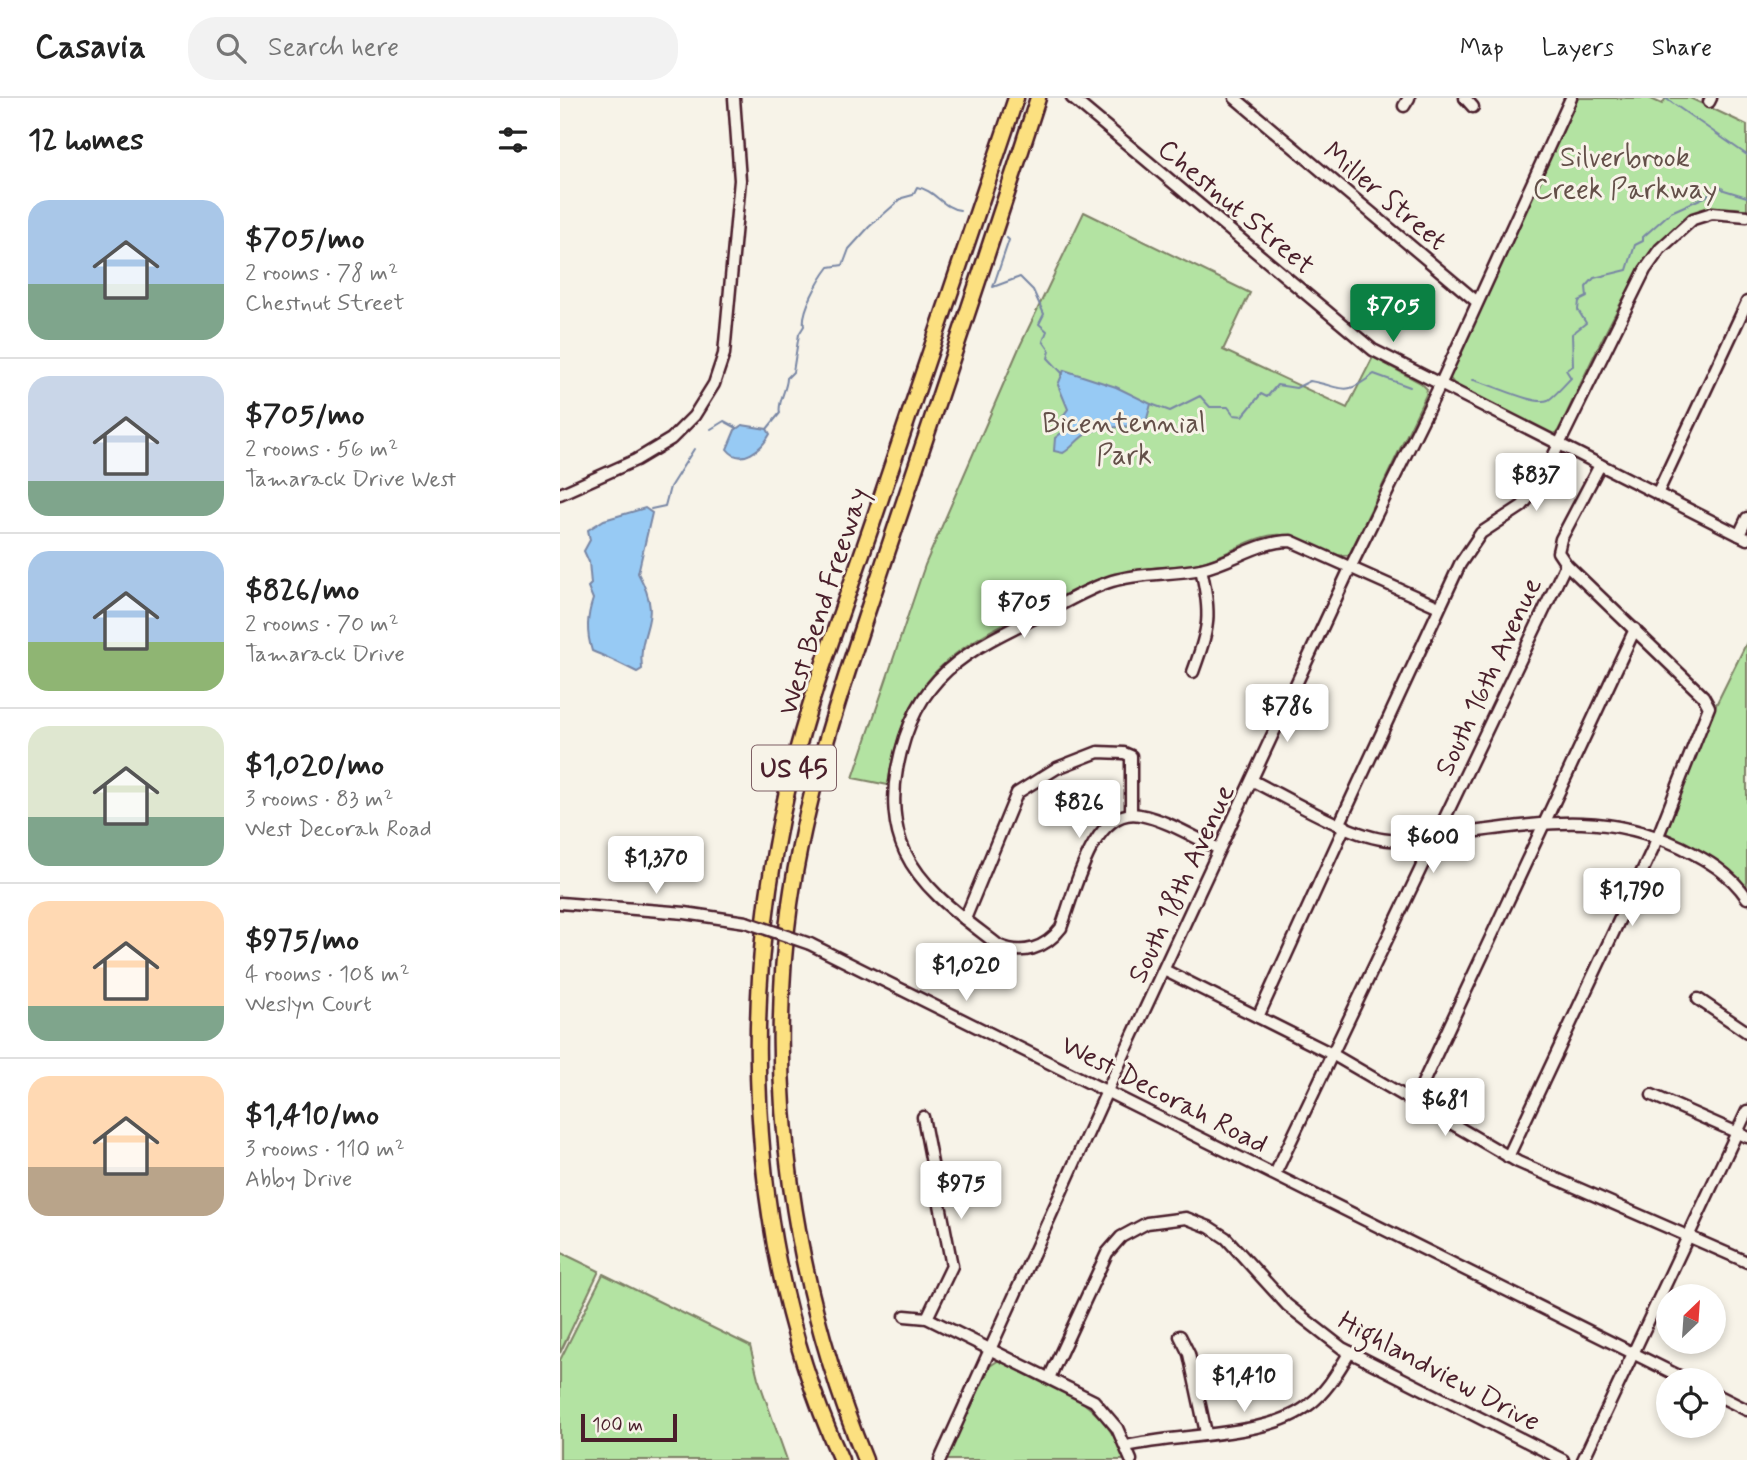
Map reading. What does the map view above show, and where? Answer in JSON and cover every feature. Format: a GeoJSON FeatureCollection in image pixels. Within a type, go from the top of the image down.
{"type":"FeatureCollection","features":[{"type":"Feature","properties":{"kind":"highway","name":"West Bend Freeway"},"geometry":{"type":"LineString","coordinates":[[841,1460],[821,1415],[787,1300],[769,1203],[758,1042],[767,902],[797,750],[1016,98]]}},
{"type":"Feature","properties":{"kind":"highway","name":"West Bend Freeway"},"geometry":{"type":"LineString","coordinates":[[865,1460],[843,1406],[812,1297],[793,1201],[785,1120],[781,997],[790,906],[820,756],[1038,98]]}},
{"type":"Feature","properties":{"kind":"street"},"geometry":{"type":"LineString","coordinates":[[560,494],[659,448],[694,416],[714,384],[724,354],[740,180],[734,98]]}},
{"type":"Feature","properties":{"kind":"street","name":"Chestnut Street"},"geometry":{"type":"LineString","coordinates":[[1072,98],[1373,350],[1743,537]]}},
{"type":"Feature","properties":{"kind":"street","name":"Miller Street"},"geometry":{"type":"LineString","coordinates":[[1235,98],[1476,300]]}},
{"type":"Feature","properties":{"kind":"street"},"geometry":{"type":"LineString","coordinates":[[1465,98],[1473,107]]}},
{"type":"Feature","properties":{"kind":"street","name":"South 18th Avenue"},"geometry":{"type":"LineString","coordinates":[[940,1460],[1219,849],[1351,566],[1440,385],[1476,300],[1570,98]]}},
{"type":"Feature","properties":{"kind":"street"},"geometry":{"type":"LineString","coordinates":[[1258,1017],[1439,607],[1471,545],[1481,533],[1522,506],[1539,483],[1645,270],[1660,249],[1693,219],[1712,213],[1747,216]]}},
{"type":"Feature","properties":{"kind":"street"},"geometry":{"type":"LineString","coordinates":[[1657,494],[1747,302]]}},
{"type":"Feature","properties":{"kind":"street","name":"South 16th Avenue"},"geometry":{"type":"LineString","coordinates":[[1275,1174],[1566,564],[1558,552],[1561,538],[1600,465]]}},
{"type":"Feature","properties":{"kind":"street"},"geometry":{"type":"LineString","coordinates":[[1743,537],[1747,518]]}},
{"type":"Feature","properties":{"kind":"street"},"geometry":{"type":"LineString","coordinates":[[1219,849],[1152,819],[1131,814],[1115,817],[1097,834],[1061,928],[1053,939],[1023,951],[1009,950],[965,919],[931,890],[905,852],[897,827],[894,788],[903,739],[918,706],[954,663],[980,644],[1108,582],[1135,575],[1201,569],[1273,541],[1291,541],[1439,607]]}},
{"type":"Feature","properties":{"kind":"street"},"geometry":{"type":"LineString","coordinates":[[1508,1157],[1657,836],[1709,707],[1703,696],[1566,564]]}},
{"type":"Feature","properties":{"kind":"street"},"geometry":{"type":"LineString","coordinates":[[1193,672],[1208,630],[1209,603],[1201,569]]}},
{"type":"Feature","properties":{"kind":"street"},"geometry":{"type":"LineString","coordinates":[[1414,1102],[1634,629]]}},
{"type":"Feature","properties":{"kind":"street"},"geometry":{"type":"LineString","coordinates":[[965,919],[1013,799],[1057,768],[1098,752],[1124,752],[1131,756],[1131,814]]}},
{"type":"Feature","properties":{"kind":"street"},"geometry":{"type":"LineString","coordinates":[[1253,781],[1342,825],[1387,840],[1435,837],[1543,823],[1604,823],[1631,827],[1657,836],[1711,862],[1734,881],[1747,898]]}},
{"type":"Feature","properties":{"kind":"street","name":"West Decorah Road"},"geometry":{"type":"LineString","coordinates":[[560,903],[685,913],[746,922],[777,930],[1108,1090],[1663,1368]]}},
{"type":"Feature","properties":{"kind":"street"},"geometry":{"type":"LineString","coordinates":[[1164,970],[1332,1054],[1508,1157],[1747,1262]]}},
{"type":"Feature","properties":{"kind":"street"},"geometry":{"type":"LineString","coordinates":[[1698,999],[1747,1032]]}},
{"type":"Feature","properties":{"kind":"street"},"geometry":{"type":"LineString","coordinates":[[1651,1096],[1747,1137]]}},
{"type":"Feature","properties":{"kind":"street"},"geometry":{"type":"LineString","coordinates":[[1583,1460],[1747,1111]]}},
{"type":"Feature","properties":{"kind":"street"},"geometry":{"type":"LineString","coordinates":[[923,1117],[952,1266],[927,1318]]}},
{"type":"Feature","properties":{"kind":"street","name":"Highlandview Drive"},"geometry":{"type":"LineString","coordinates":[[1049,1376],[1107,1253],[1121,1237],[1147,1223],[1186,1219],[1209,1227],[1226,1238],[1287,1305],[1350,1352],[1563,1460]]}},
{"type":"Feature","properties":{"kind":"street"},"geometry":{"type":"LineString","coordinates":[[905,1316],[927,1318],[1049,1376],[1094,1401],[1117,1428],[1131,1460]]}},
{"type":"Feature","properties":{"kind":"street"},"geometry":{"type":"LineString","coordinates":[[1180,1336],[1189,1354],[1206,1433]]}},
{"type":"Feature","properties":{"kind":"street"},"geometry":{"type":"LineString","coordinates":[[1127,1446],[1274,1424],[1296,1415],[1330,1384],[1350,1352]]}},
{"type":"Feature","properties":{"kind":"street"},"geometry":{"type":"LineString","coordinates":[[1726,1400],[1747,1410]]}},
{"type":"Feature","properties":{"kind":"green space","name":"Silverbrook Creek Parkway"},"geometry":{"type":"Polygon","coordinates":[[[1578,98],[1649,98],[1662,104],[1666,98],[1690,98],[1747,125],[1747,210],[1703,210],[1689,216],[1670,231],[1651,254],[1615,313],[1558,431],[1552,435],[1455,385],[1449,377],[1578,98]]]}},
{"type":"Feature","properties":{"kind":"green space","name":"Bicentennial Park"},"geometry":{"type":"Polygon","coordinates":[[[1084,212],[1250,293],[1223,350],[1347,408],[1373,357],[1421,383],[1427,389],[1426,395],[1349,555],[1333,554],[1294,538],[1274,535],[1199,563],[1130,571],[1080,587],[1009,621],[956,653],[936,671],[919,693],[906,718],[895,749],[888,785],[853,778],[925,565],[1019,348],[1084,212]]]}},
{"type":"Feature","properties":{"kind":"green space"},"geometry":{"type":"Polygon","coordinates":[[[1747,642],[1747,888],[1717,860],[1666,833],[1715,707],[1747,642]]]}},
{"type":"Feature","properties":{"kind":"green space"},"geometry":{"type":"Polygon","coordinates":[[[560,1252],[599,1271],[560,1353],[560,1252]]]}},
{"type":"Feature","properties":{"kind":"green space"},"geometry":{"type":"Polygon","coordinates":[[[603,1274],[750,1346],[758,1378],[787,1460],[560,1460],[560,1360],[603,1274]]]}},
{"type":"Feature","properties":{"kind":"green space"},"geometry":{"type":"Polygon","coordinates":[[[999,1360],[1037,1375],[1075,1396],[1105,1424],[1117,1441],[1124,1460],[946,1460],[990,1366],[999,1360]]]}},
{"type":"Feature","properties":{"kind":"water"},"geometry":{"type":"Polygon","coordinates":[[[1064,370],[1116,387],[1151,404],[1146,422],[1090,432],[1063,453],[1054,451],[1055,438],[1070,426],[1070,421],[1063,416],[1068,409],[1058,385],[1064,370]]]}},
{"type":"Feature","properties":{"kind":"water"},"geometry":{"type":"Polygon","coordinates":[[[742,425],[767,429],[770,434],[757,450],[745,456],[738,456],[727,449],[735,430],[742,425]]]}},
{"type":"Feature","properties":{"kind":"water"},"geometry":{"type":"Polygon","coordinates":[[[645,508],[652,513],[638,573],[646,590],[650,614],[643,642],[642,669],[637,672],[592,651],[588,625],[593,599],[588,587],[591,584],[589,562],[584,551],[590,540],[588,530],[604,520],[645,508]]]}},
{"type":"Feature","properties":{"kind":"waterway"},"geometry":{"type":"LineString","coordinates":[[1665,98],[1747,155]]}},
{"type":"Feature","properties":{"kind":"waterway"},"geometry":{"type":"LineString","coordinates":[[1473,380],[1533,400],[1550,399],[1571,378],[1566,370],[1573,366],[1572,334],[1586,323],[1578,310],[1579,301],[1587,297],[1586,287],[1594,278],[1627,270],[1635,245],[1643,241],[1643,237],[1671,212],[1707,196],[1717,184],[1724,190],[1747,197]]}},
{"type":"Feature","properties":{"kind":"waterway"},"geometry":{"type":"LineString","coordinates":[[767,429],[780,413],[787,378],[793,372],[805,312],[829,267],[843,265],[849,249],[869,227],[902,198],[913,195],[917,187],[948,206],[960,210]]}},
{"type":"Feature","properties":{"kind":"waterway"},"geometry":{"type":"LineString","coordinates":[[1007,238],[1009,240],[993,287],[1020,277],[1033,290],[1044,314],[1039,324],[1047,331],[1043,341],[1050,351],[1048,358],[1063,374]]}},
{"type":"Feature","properties":{"kind":"waterway"},"geometry":{"type":"LineString","coordinates":[[1151,404],[1170,411],[1200,396],[1210,407],[1228,407],[1234,415],[1243,416],[1261,394],[1267,397],[1277,385],[1296,388],[1310,381],[1343,389],[1356,386],[1374,374],[1410,387]]}},
{"type":"Feature","properties":{"kind":"waterway"},"geometry":{"type":"LineString","coordinates":[[711,429],[724,421],[737,428]]}},
{"type":"Feature","properties":{"kind":"waterway"},"geometry":{"type":"LineString","coordinates":[[651,509],[665,506],[670,487],[694,449]]}}]}
